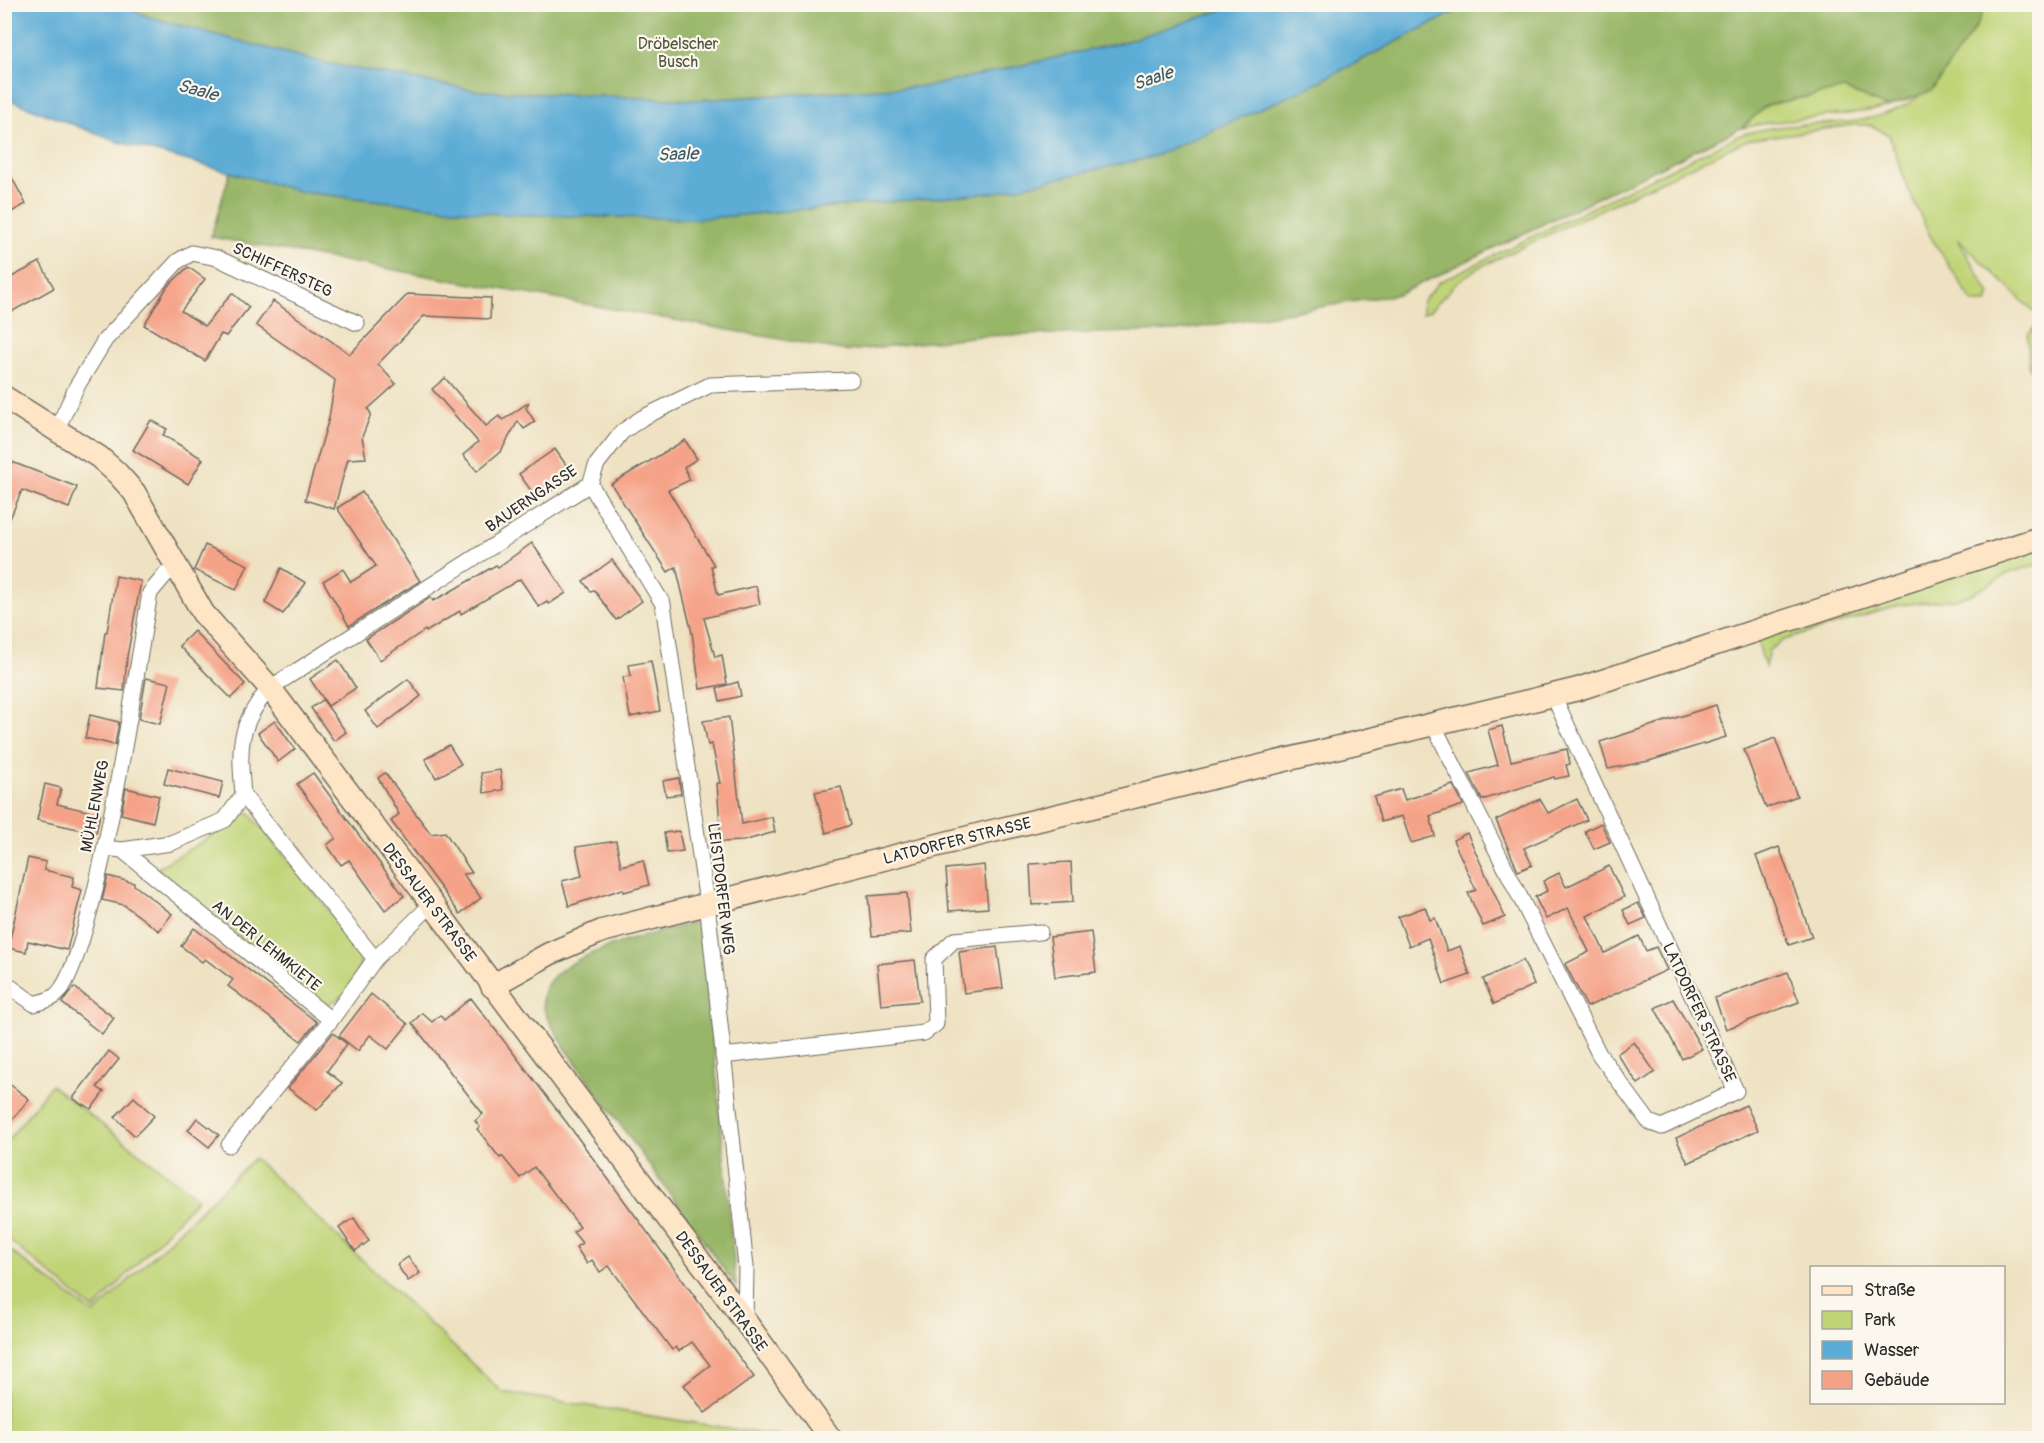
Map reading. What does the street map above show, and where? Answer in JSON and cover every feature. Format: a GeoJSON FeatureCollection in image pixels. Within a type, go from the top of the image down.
{"type":"FeatureCollection","features":[{"type":"Feature","properties":{"kind":"main road","name":"DESSAUER STRASSE"},"geometry":{"type":"LineString","coordinates":[[4,397],[99,458],[134,492],[202,613],[270,688],[745,1321],[830,1438]]}},
{"type":"Feature","properties":{"kind":"main road","name":"LATDORFER STRASSE"},"geometry":{"type":"LineString","coordinates":[[492,986],[549,954],[602,931],[707,903],[1578,689],[2040,538]]}},
{"type":"Feature","properties":{"kind":"street","name":"SCHIFFERSTEG"},"geometry":{"type":"LineString","coordinates":[[57,429],[77,386],[105,340],[178,261],[192,253],[217,258],[357,323]]}},
{"type":"Feature","properties":{"kind":"street","name":"BAUERNGASSE"},"geometry":{"type":"LineString","coordinates":[[270,688],[590,484],[597,464],[622,432],[642,418],[710,385],[851,380]]}},
{"type":"Feature","properties":{"kind":"street","name":"LEISTDORFER WEG"},"geometry":{"type":"LineString","coordinates":[[590,484],[663,604],[707,903],[746,1267],[745,1321]]}},
{"type":"Feature","properties":{"kind":"street","name":"MÜHLENWEG"},"geometry":{"type":"LineString","coordinates":[[4,982],[34,1004],[56,995],[73,968],[105,848],[150,593],[166,574],[176,569]]}},
{"type":"Feature","properties":{"kind":"street"},"geometry":{"type":"LineString","coordinates":[[270,688],[246,723],[240,748],[243,795],[375,959]]}},
{"type":"Feature","properties":{"kind":"street","name":"LATDORFER STRASSE"},"geometry":{"type":"LineString","coordinates":[[1433,724],[1599,1054],[1649,1122],[1662,1127],[1737,1090],[1553,695]]}},
{"type":"Feature","properties":{"kind":"street"},"geometry":{"type":"LineString","coordinates":[[105,848],[122,850],[171,843],[225,820],[243,795]]}},
{"type":"Feature","properties":{"kind":"street","name":"AN DER LEHMKIETE"},"geometry":{"type":"LineString","coordinates":[[122,850],[331,1020]]}},
{"type":"Feature","properties":{"kind":"street"},"geometry":{"type":"LineString","coordinates":[[229,1145],[331,1020],[375,959],[432,904]]}},
{"type":"Feature","properties":{"kind":"street"},"geometry":{"type":"LineString","coordinates":[[723,1056],[924,1034],[936,1024],[934,959],[954,940],[1040,932]]}},
{"type":"Feature","properties":{"kind":"green space","name":"Dröbelscher Busch"},"geometry":{"type":"Polygon","coordinates":[[[119,5],[1238,5],[1124,42],[931,86],[696,100],[479,91],[324,63],[152,18],[119,5]]]}},
{"type":"Feature","properties":{"kind":"green space"},"geometry":{"type":"Polygon","coordinates":[[[1468,5],[1986,5],[1977,25],[1931,91],[1887,107],[1844,89],[1767,105],[1741,128],[1399,294],[1177,331],[980,336],[847,351],[211,237],[230,172],[302,192],[499,214],[696,219],[998,192],[1152,157],[1305,89],[1468,5]]]}},
{"type":"Feature","properties":{"kind":"green space"},"geometry":{"type":"Polygon","coordinates":[[[1986,5],[2039,5],[2039,317],[1958,239],[1990,294],[1987,303],[1973,303],[1930,236],[1908,189],[1889,135],[1870,125],[1853,125],[1747,140],[1476,269],[1456,283],[1431,310],[1422,314],[1422,302],[1439,282],[1738,136],[1779,127],[1855,121],[1882,115],[1908,104],[1924,91],[1945,68],[1965,41],[1986,5]]]}},
{"type":"Feature","properties":{"kind":"green space"},"geometry":{"type":"Polygon","coordinates":[[[1844,89],[1887,107],[1742,128],[1767,105],[1844,89]]]}},
{"type":"Feature","properties":{"kind":"green space"},"geometry":{"type":"Polygon","coordinates":[[[2039,322],[2039,388],[2029,367],[2028,335],[2039,322]]]}},
{"type":"Feature","properties":{"kind":"green space"},"geometry":{"type":"Polygon","coordinates":[[[2039,548],[2039,564],[2009,573],[1972,594],[1956,599],[1900,605],[1784,640],[1769,650],[1765,667],[1757,639],[2039,548]]]}},
{"type":"Feature","properties":{"kind":"green space"},"geometry":{"type":"Polygon","coordinates":[[[245,808],[346,931],[359,952],[359,970],[355,979],[337,1000],[320,1004],[157,868],[234,823],[245,808]]]}},
{"type":"Feature","properties":{"kind":"green space"},"geometry":{"type":"Polygon","coordinates":[[[702,921],[736,1286],[564,1046],[548,1020],[543,1005],[544,991],[554,977],[570,965],[614,945],[702,921]]]}},
{"type":"Feature","properties":{"kind":"green space"},"geometry":{"type":"Polygon","coordinates":[[[51,1085],[198,1198],[94,1310],[5,1237],[5,1144],[51,1085]]]}},
{"type":"Feature","properties":{"kind":"green space"},"geometry":{"type":"Polygon","coordinates":[[[254,1158],[502,1392],[788,1438],[5,1438],[5,1247],[94,1314],[254,1158]]]}},
{"type":"Feature","properties":{"kind":"water","name":"Saale"},"geometry":{"type":"Polygon","coordinates":[[[4,5],[119,5],[152,18],[324,63],[479,91],[696,100],[931,86],[1124,42],[1238,5],[1468,5],[1305,89],[1152,157],[998,192],[696,219],[499,214],[302,192],[115,141],[5,98],[4,5]]]}},
{"type":"Feature","properties":{"kind":"building"},"geometry":{"type":"Polygon","coordinates":[[[4,163],[26,204],[4,216],[4,163]]]}},
{"type":"Feature","properties":{"kind":"building"},"geometry":{"type":"Polygon","coordinates":[[[40,262],[54,288],[4,316],[4,281],[40,262]]]}},
{"type":"Feature","properties":{"kind":"building"},"geometry":{"type":"Polygon","coordinates":[[[188,267],[205,279],[181,311],[205,326],[232,293],[249,307],[226,336],[221,334],[205,361],[144,325],[167,287],[188,267]]]}},
{"type":"Feature","properties":{"kind":"building"},"geometry":{"type":"Polygon","coordinates":[[[408,294],[491,298],[490,319],[424,316],[378,364],[396,384],[368,409],[371,414],[362,437],[366,458],[348,459],[334,509],[305,500],[329,418],[335,380],[256,325],[273,301],[350,354],[408,294]]]}},
{"type":"Feature","properties":{"kind":"building"},"geometry":{"type":"Polygon","coordinates":[[[445,378],[486,426],[499,416],[503,420],[529,402],[526,408],[535,422],[524,429],[518,421],[501,451],[477,471],[463,455],[478,442],[432,389],[445,378]]]}},
{"type":"Feature","properties":{"kind":"building"},"geometry":{"type":"Polygon","coordinates":[[[151,420],[167,429],[163,435],[203,459],[188,484],[133,450],[151,420]]]}},
{"type":"Feature","properties":{"kind":"building"},"geometry":{"type":"Polygon","coordinates":[[[685,440],[697,459],[684,467],[690,480],[668,490],[714,565],[711,566],[718,595],[756,586],[760,604],[704,618],[715,657],[722,655],[727,684],[700,689],[692,633],[676,567],[668,572],[611,484],[685,440]]]}},
{"type":"Feature","properties":{"kind":"building"},"geometry":{"type":"Polygon","coordinates":[[[555,449],[573,475],[538,500],[519,474],[555,449]]]}},
{"type":"Feature","properties":{"kind":"building"},"geometry":{"type":"Polygon","coordinates":[[[4,459],[77,487],[69,508],[22,490],[4,533],[4,459]]]}},
{"type":"Feature","properties":{"kind":"building"},"geometry":{"type":"Polygon","coordinates":[[[362,492],[420,581],[349,626],[323,581],[343,569],[351,582],[376,566],[337,508],[362,492]]]}},
{"type":"Feature","properties":{"kind":"building"},"geometry":{"type":"Polygon","coordinates":[[[532,543],[566,593],[549,604],[547,602],[539,607],[520,579],[461,614],[460,611],[426,632],[425,630],[380,660],[366,639],[431,597],[433,601],[496,565],[498,567],[532,543]]]}},
{"type":"Feature","properties":{"kind":"building"},"geometry":{"type":"Polygon","coordinates":[[[205,545],[248,565],[236,590],[194,570],[205,545]]]}},
{"type":"Feature","properties":{"kind":"building"},"geometry":{"type":"Polygon","coordinates":[[[612,560],[642,601],[616,620],[594,590],[591,592],[583,581],[612,560]]]}},
{"type":"Feature","properties":{"kind":"building"},"geometry":{"type":"Polygon","coordinates":[[[281,568],[306,583],[283,614],[265,603],[281,568]]]}},
{"type":"Feature","properties":{"kind":"building"},"geometry":{"type":"Polygon","coordinates":[[[116,576],[141,581],[127,657],[124,691],[98,688],[105,632],[107,632],[116,576]]]}},
{"type":"Feature","properties":{"kind":"building"},"geometry":{"type":"Polygon","coordinates":[[[194,631],[245,684],[231,698],[179,646],[194,631]]]}},
{"type":"Feature","properties":{"kind":"building"},"geometry":{"type":"Polygon","coordinates":[[[338,660],[356,688],[328,706],[310,679],[338,660]]]}},
{"type":"Feature","properties":{"kind":"building"},"geometry":{"type":"Polygon","coordinates":[[[651,661],[660,711],[630,717],[623,677],[631,676],[629,665],[651,661]]]}},
{"type":"Feature","properties":{"kind":"building"},"geometry":{"type":"Polygon","coordinates":[[[146,678],[170,683],[160,724],[139,719],[146,678]]]}},
{"type":"Feature","properties":{"kind":"building"},"geometry":{"type":"Polygon","coordinates":[[[408,679],[421,696],[378,729],[365,711],[408,679]]]}},
{"type":"Feature","properties":{"kind":"building"},"geometry":{"type":"Polygon","coordinates":[[[738,682],[741,696],[720,701],[717,688],[738,682]]]}},
{"type":"Feature","properties":{"kind":"building"},"geometry":{"type":"Polygon","coordinates":[[[323,700],[346,732],[334,741],[311,708],[323,700]]]}},
{"type":"Feature","properties":{"kind":"building"},"geometry":{"type":"Polygon","coordinates":[[[1716,705],[1726,737],[1649,761],[1608,769],[1600,742],[1716,705]]]}},
{"type":"Feature","properties":{"kind":"building"},"geometry":{"type":"Polygon","coordinates":[[[90,715],[119,722],[115,745],[85,738],[90,715]]]}},
{"type":"Feature","properties":{"kind":"building"},"geometry":{"type":"Polygon","coordinates":[[[729,717],[742,824],[772,817],[775,832],[743,841],[721,842],[717,783],[720,783],[712,744],[708,745],[703,721],[729,717]]]}},
{"type":"Feature","properties":{"kind":"building"},"geometry":{"type":"Polygon","coordinates":[[[275,721],[295,749],[278,762],[258,733],[275,721]]]}},
{"type":"Feature","properties":{"kind":"building"},"geometry":{"type":"Polygon","coordinates":[[[1502,726],[1511,761],[1567,749],[1570,764],[1566,765],[1569,776],[1555,779],[1554,777],[1482,800],[1469,773],[1498,765],[1488,730],[1502,726]]]}},
{"type":"Feature","properties":{"kind":"building"},"geometry":{"type":"Polygon","coordinates":[[[1775,738],[1797,796],[1766,808],[1744,750],[1775,738]]]}},
{"type":"Feature","properties":{"kind":"building"},"geometry":{"type":"Polygon","coordinates":[[[449,745],[461,764],[436,778],[425,759],[449,745]]]}},
{"type":"Feature","properties":{"kind":"building"},"geometry":{"type":"Polygon","coordinates":[[[168,768],[223,782],[219,798],[164,784],[168,768]]]}},
{"type":"Feature","properties":{"kind":"building"},"geometry":{"type":"Polygon","coordinates":[[[500,770],[503,790],[484,793],[481,773],[500,770]]]}},
{"type":"Feature","properties":{"kind":"building"},"geometry":{"type":"Polygon","coordinates":[[[313,773],[404,896],[385,910],[349,860],[341,865],[327,845],[336,838],[297,784],[313,773]]]}},
{"type":"Feature","properties":{"kind":"building"},"geometry":{"type":"Polygon","coordinates":[[[385,773],[431,834],[445,832],[472,873],[463,874],[481,898],[460,914],[391,821],[399,814],[378,778],[385,773]]]}},
{"type":"Feature","properties":{"kind":"building"},"geometry":{"type":"Polygon","coordinates":[[[679,778],[681,794],[666,796],[663,781],[679,778]]]}},
{"type":"Feature","properties":{"kind":"building"},"geometry":{"type":"Polygon","coordinates":[[[45,784],[61,788],[57,804],[100,814],[96,833],[37,820],[45,784]]]}},
{"type":"Feature","properties":{"kind":"building"},"geometry":{"type":"Polygon","coordinates":[[[1453,785],[1463,805],[1430,816],[1435,836],[1411,843],[1402,816],[1381,822],[1374,797],[1401,789],[1405,800],[1453,785]]]}},
{"type":"Feature","properties":{"kind":"building"},"geometry":{"type":"Polygon","coordinates":[[[841,787],[851,825],[826,833],[815,792],[841,787]]]}},
{"type":"Feature","properties":{"kind":"building"},"geometry":{"type":"Polygon","coordinates":[[[126,788],[159,796],[153,822],[121,814],[126,788]]]}},
{"type":"Feature","properties":{"kind":"building"},"geometry":{"type":"Polygon","coordinates":[[[1540,799],[1548,813],[1577,799],[1587,820],[1524,848],[1532,865],[1518,871],[1496,820],[1540,799]]]}},
{"type":"Feature","properties":{"kind":"building"},"geometry":{"type":"Polygon","coordinates":[[[1601,823],[1610,842],[1594,849],[1585,831],[1601,823]]]}},
{"type":"Feature","properties":{"kind":"building"},"geometry":{"type":"Polygon","coordinates":[[[679,831],[683,851],[667,853],[664,833],[679,831]]]}},
{"type":"Feature","properties":{"kind":"building"},"geometry":{"type":"Polygon","coordinates":[[[1467,833],[1505,917],[1483,926],[1468,893],[1476,890],[1453,840],[1467,833]]]}},
{"type":"Feature","properties":{"kind":"building"},"geometry":{"type":"Polygon","coordinates":[[[616,841],[621,866],[643,860],[649,885],[624,892],[623,889],[569,906],[562,881],[582,876],[576,847],[616,841]]]}},
{"type":"Feature","properties":{"kind":"building"},"geometry":{"type":"Polygon","coordinates":[[[1779,847],[1812,937],[1789,945],[1756,856],[1779,847]]]}},
{"type":"Feature","properties":{"kind":"building"},"geometry":{"type":"Polygon","coordinates":[[[28,858],[46,862],[44,870],[74,877],[72,887],[82,890],[67,950],[28,941],[26,952],[8,948],[28,858]]]}},
{"type":"Feature","properties":{"kind":"building"},"geometry":{"type":"Polygon","coordinates":[[[1071,862],[1073,902],[1032,905],[1030,864],[1071,862]]]}},
{"type":"Feature","properties":{"kind":"building"},"geometry":{"type":"Polygon","coordinates":[[[984,865],[988,908],[949,911],[946,869],[984,865]]]}},
{"type":"Feature","properties":{"kind":"building"},"geometry":{"type":"Polygon","coordinates":[[[1609,866],[1624,897],[1587,916],[1605,953],[1639,936],[1646,951],[1656,947],[1667,970],[1587,1007],[1565,964],[1589,952],[1568,908],[1546,919],[1535,897],[1547,891],[1543,881],[1559,873],[1566,887],[1609,866]]]}},
{"type":"Feature","properties":{"kind":"building"},"geometry":{"type":"Polygon","coordinates":[[[108,876],[134,883],[172,914],[159,931],[124,905],[102,900],[108,876]]]}},
{"type":"Feature","properties":{"kind":"building"},"geometry":{"type":"Polygon","coordinates":[[[907,893],[911,933],[872,936],[868,896],[907,893]]]}},
{"type":"Feature","properties":{"kind":"building"},"geometry":{"type":"Polygon","coordinates":[[[1638,903],[1646,918],[1630,925],[1623,910],[1638,903]]]}},
{"type":"Feature","properties":{"kind":"building"},"geometry":{"type":"Polygon","coordinates":[[[1425,907],[1430,920],[1435,918],[1447,951],[1460,946],[1470,975],[1444,984],[1428,938],[1409,946],[1398,917],[1425,907]]]}},
{"type":"Feature","properties":{"kind":"building"},"geometry":{"type":"Polygon","coordinates":[[[194,928],[317,1022],[301,1041],[228,986],[233,980],[205,959],[202,962],[181,946],[194,928]]]}},
{"type":"Feature","properties":{"kind":"building"},"geometry":{"type":"Polygon","coordinates":[[[1091,932],[1096,972],[1055,977],[1050,937],[1091,932]]]}},
{"type":"Feature","properties":{"kind":"building"},"geometry":{"type":"Polygon","coordinates":[[[997,947],[1003,988],[964,993],[959,952],[997,947]]]}},
{"type":"Feature","properties":{"kind":"building"},"geometry":{"type":"Polygon","coordinates":[[[915,960],[920,1001],[881,1005],[877,964],[915,960]]]}},
{"type":"Feature","properties":{"kind":"building"},"geometry":{"type":"Polygon","coordinates":[[[1523,960],[1534,985],[1494,1004],[1483,979],[1523,960]]]}},
{"type":"Feature","properties":{"kind":"building"},"geometry":{"type":"Polygon","coordinates":[[[1788,972],[1799,1002],[1726,1029],[1715,998],[1788,972]]]}},
{"type":"Feature","properties":{"kind":"building"},"geometry":{"type":"Polygon","coordinates":[[[74,987],[114,1018],[102,1034],[62,1003],[74,987]]]}},
{"type":"Feature","properties":{"kind":"building"},"geometry":{"type":"Polygon","coordinates":[[[371,994],[408,1024],[388,1049],[370,1035],[358,1051],[339,1036],[371,994]]]}},
{"type":"Feature","properties":{"kind":"building"},"geometry":{"type":"Polygon","coordinates":[[[471,998],[567,1123],[754,1377],[705,1413],[684,1385],[710,1365],[692,1342],[679,1351],[676,1347],[672,1350],[609,1266],[600,1272],[592,1260],[587,1264],[576,1247],[582,1243],[573,1232],[580,1227],[534,1167],[520,1178],[502,1156],[500,1158],[477,1129],[480,1127],[475,1121],[483,1114],[412,1023],[422,1013],[432,1022],[440,1015],[444,1020],[471,998]]]}},
{"type":"Feature","properties":{"kind":"building"},"geometry":{"type":"Polygon","coordinates":[[[1673,999],[1702,1049],[1682,1059],[1655,1008],[1673,999]]]}},
{"type":"Feature","properties":{"kind":"building"},"geometry":{"type":"Polygon","coordinates":[[[333,1033],[347,1044],[327,1071],[342,1083],[317,1110],[288,1088],[333,1033]]]}},
{"type":"Feature","properties":{"kind":"building"},"geometry":{"type":"Polygon","coordinates":[[[1634,1042],[1655,1072],[1638,1084],[1617,1054],[1634,1042]]]}},
{"type":"Feature","properties":{"kind":"building"},"geometry":{"type":"Polygon","coordinates":[[[109,1051],[119,1059],[97,1087],[104,1092],[91,1109],[84,1104],[83,1106],[73,1098],[109,1051]]]}},
{"type":"Feature","properties":{"kind":"building"},"geometry":{"type":"Polygon","coordinates":[[[4,1080],[29,1099],[4,1130],[4,1080]]]}},
{"type":"Feature","properties":{"kind":"building"},"geometry":{"type":"Polygon","coordinates":[[[134,1097],[154,1116],[135,1136],[115,1117],[134,1097]]]}},
{"type":"Feature","properties":{"kind":"building"},"geometry":{"type":"Polygon","coordinates":[[[1746,1105],[1758,1130],[1688,1163],[1676,1138],[1746,1105]]]}},
{"type":"Feature","properties":{"kind":"building"},"geometry":{"type":"Polygon","coordinates":[[[197,1118],[219,1135],[209,1147],[188,1130],[197,1118]]]}},
{"type":"Feature","properties":{"kind":"building"},"geometry":{"type":"Polygon","coordinates":[[[354,1218],[369,1241],[355,1251],[339,1228],[354,1218]]]}},
{"type":"Feature","properties":{"kind":"building"},"geometry":{"type":"Polygon","coordinates":[[[408,1257],[420,1273],[408,1281],[397,1265],[408,1257]]]}}]}
